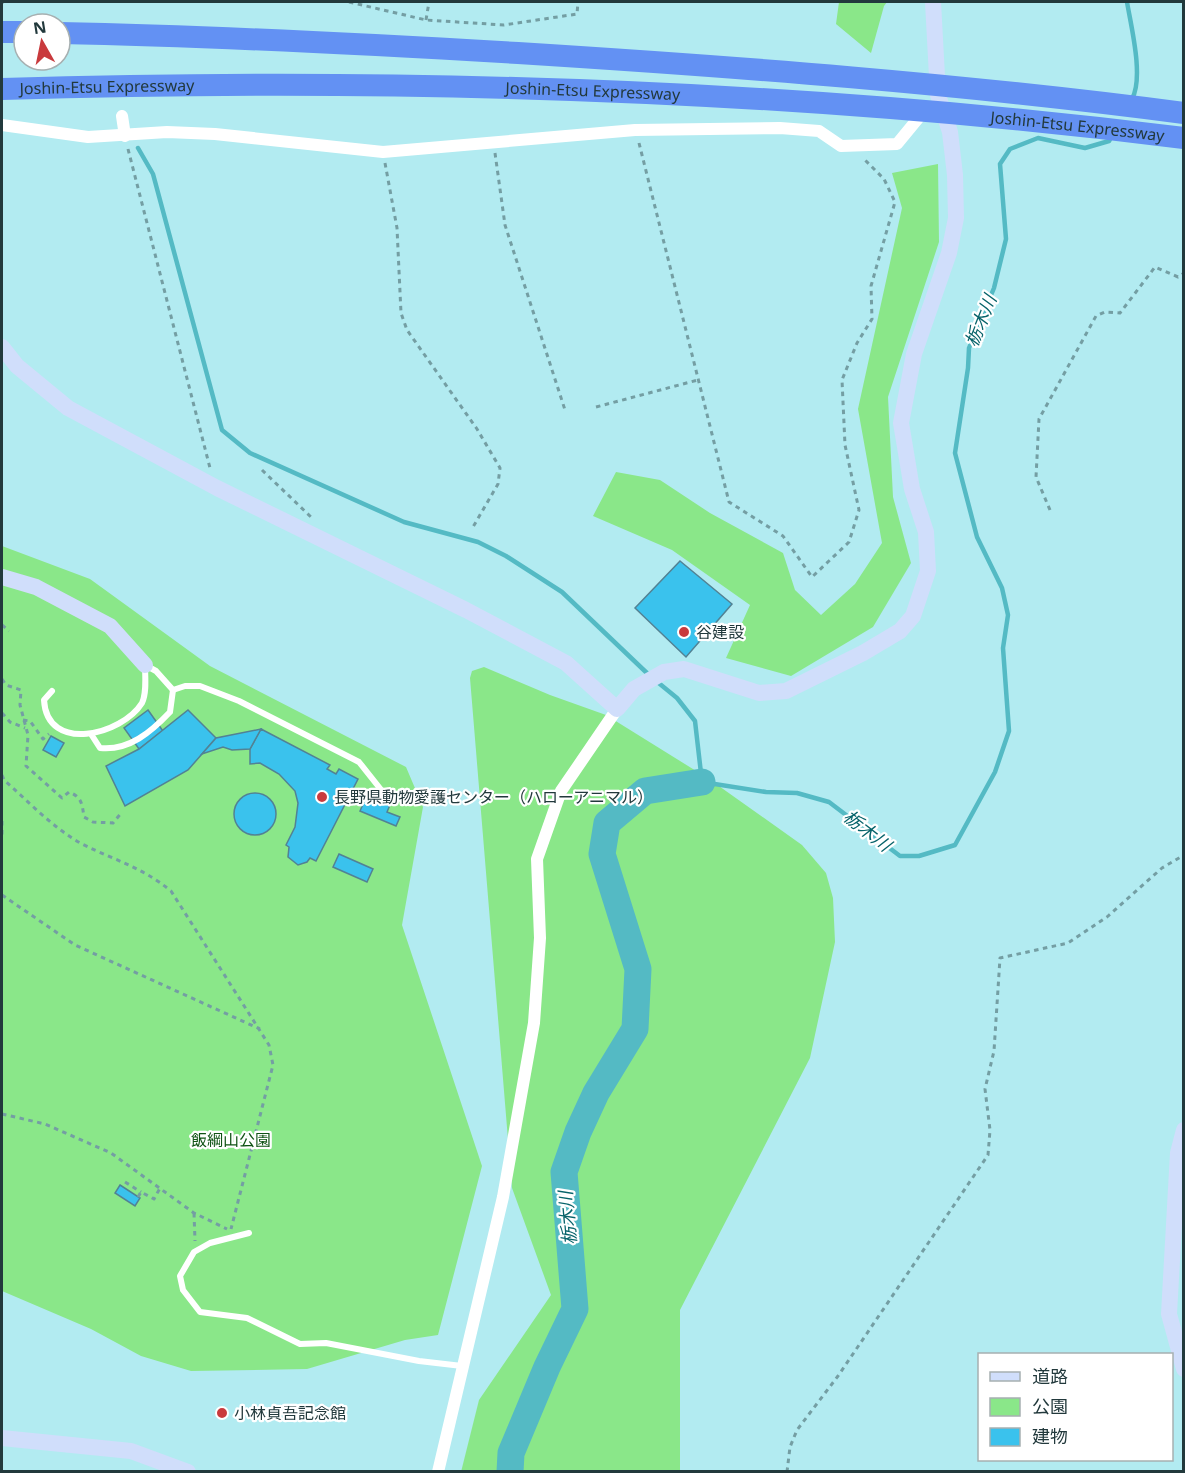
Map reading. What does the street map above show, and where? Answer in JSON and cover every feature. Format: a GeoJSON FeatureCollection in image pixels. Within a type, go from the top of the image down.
{"type":"FeatureCollection","features":[{"type":"Feature","properties":{"kind":"highway","name":"Joshin-Etsu Expressway"},"geometry":{"type":"LineString","coordinates":[[72,33],[404,46],[666,62],[888,80],[1184,113]]}},
{"type":"Feature","properties":{"kind":"highway","name":"Joshin-Etsu Expressway"},"geometry":{"type":"LineString","coordinates":[[2,88],[234,84],[491,87],[886,107],[1184,138]]}},
{"type":"Feature","properties":{"kind":"street"},"geometry":{"type":"LineString","coordinates":[[438,1472],[502,1197],[534,1023],[540,938],[537,859],[561,790],[617,709],[634,689],[664,672],[684,669],[759,693],[786,691],[863,653],[900,631],[913,616],[928,571],[926,532],[912,489],[901,423],[914,354],[949,253],[956,218],[955,175],[950,132],[938,95],[933,2]]}},
{"type":"Feature","properties":{"kind":"street"},"geometry":{"type":"LineString","coordinates":[[2,125],[88,137],[167,132],[215,134],[383,152],[635,130],[780,128],[819,131],[841,146],[869,147],[897,144],[938,95]]}},
{"type":"Feature","properties":{"kind":"street"},"geometry":{"type":"LineString","coordinates":[[122,116],[125,136]]}},
{"type":"Feature","properties":{"kind":"street"},"geometry":{"type":"LineString","coordinates":[[2,347],[17,366],[68,408],[217,488],[466,610],[566,663],[617,709]]}},
{"type":"Feature","properties":{"kind":"street"},"geometry":{"type":"LineString","coordinates":[[2,577],[36,587],[110,626],[145,665]]}},
{"type":"Feature","properties":{"kind":"street"},"geometry":{"type":"LineString","coordinates":[[1184,1130],[1178,1153],[1169,1314],[1184,1369]]}},
{"type":"Feature","properties":{"kind":"street"},"geometry":{"type":"LineString","coordinates":[[2,1438],[131,1451],[188,1472]]}},
{"type":"Feature","properties":{"kind":"lane"},"geometry":{"type":"LineString","coordinates":[[52,691],[44,700],[45,715],[58,727],[73,734],[91,734],[126,718],[142,702],[145,665],[156,671],[173,690],[170,712],[135,742],[116,750],[100,748],[91,734]]}},
{"type":"Feature","properties":{"kind":"lane"},"geometry":{"type":"LineString","coordinates":[[173,690],[185,686],[200,686],[239,700],[359,762],[386,796]]}},
{"type":"Feature","properties":{"kind":"lane"},"geometry":{"type":"LineString","coordinates":[[249,1233],[210,1243],[194,1252],[180,1276],[183,1290],[200,1312],[248,1318],[300,1344],[326,1343],[418,1361],[462,1365]]}},
{"type":"Feature","properties":{"kind":"path"},"geometry":{"type":"LineString","coordinates":[[349,2],[426,20],[504,25],[577,14],[578,2]]}},
{"type":"Feature","properties":{"kind":"path"},"geometry":{"type":"LineString","coordinates":[[426,20],[429,2]]}},
{"type":"Feature","properties":{"kind":"path"},"geometry":{"type":"LineString","coordinates":[[635,130],[729,502],[783,536],[812,577],[849,542],[859,510],[844,445],[842,380],[857,343],[872,319],[871,286],[895,202],[884,179],[865,160],[869,147]]}},
{"type":"Feature","properties":{"kind":"path"},"geometry":{"type":"LineString","coordinates":[[125,136],[217,488]]}},
{"type":"Feature","properties":{"kind":"path"},"geometry":{"type":"LineString","coordinates":[[493,142],[505,225],[565,410]]}},
{"type":"Feature","properties":{"kind":"path"},"geometry":{"type":"LineString","coordinates":[[383,152],[397,228],[401,313],[407,330],[477,429],[500,468],[498,484],[473,527]]}},
{"type":"Feature","properties":{"kind":"path"},"geometry":{"type":"LineString","coordinates":[[1050,510],[1036,477],[1039,419],[1096,316],[1105,312],[1120,313],[1155,267],[1178,277],[1184,273]]}},
{"type":"Feature","properties":{"kind":"path"},"geometry":{"type":"LineString","coordinates":[[596,407],[698,380]]}},
{"type":"Feature","properties":{"kind":"path"},"geometry":{"type":"LineString","coordinates":[[262,470],[311,518]]}},
{"type":"Feature","properties":{"kind":"path"},"geometry":{"type":"LineString","coordinates":[[2,625],[9,631]]}},
{"type":"Feature","properties":{"kind":"path"},"geometry":{"type":"LineString","coordinates":[[2,679],[6,685],[21,690],[20,705],[28,735],[26,766],[62,798],[69,792],[77,795],[82,802],[84,817],[93,822],[113,823],[122,812]]}},
{"type":"Feature","properties":{"kind":"path"},"geometry":{"type":"LineString","coordinates":[[2,713],[10,722],[25,728]]}},
{"type":"Feature","properties":{"kind":"path"},"geometry":{"type":"LineString","coordinates":[[23,720],[30,722],[43,739],[58,727]]}},
{"type":"Feature","properties":{"kind":"path"},"geometry":{"type":"LineString","coordinates":[[2,775],[4,780],[62,831],[83,844],[149,873],[171,891],[261,1029],[269,1045],[273,1065],[231,1231],[194,1213],[111,1154],[45,1124],[2,1113]]}},
{"type":"Feature","properties":{"kind":"path"},"geometry":{"type":"LineString","coordinates":[[2,821],[2,839]]}},
{"type":"Feature","properties":{"kind":"path"},"geometry":{"type":"LineString","coordinates":[[787,1472],[790,1447],[796,1430],[838,1376],[988,1155],[990,1130],[986,1089],[994,1051],[1000,958],[1068,943],[1107,917],[1162,868],[1184,855]]}},
{"type":"Feature","properties":{"kind":"path"},"geometry":{"type":"LineString","coordinates":[[2,895],[75,945],[261,1029]]}},
{"type":"Feature","properties":{"kind":"path"},"geometry":{"type":"LineString","coordinates":[[125,1182],[154,1200],[160,1188]]}},
{"type":"Feature","properties":{"kind":"path"},"geometry":{"type":"LineString","coordinates":[[138,1197],[141,1192]]}},
{"type":"Feature","properties":{"kind":"path"},"geometry":{"type":"LineString","coordinates":[[194,1213],[194,1252]]}},
{"type":"Feature","properties":{"kind":"green space"},"geometry":{"type":"Polygon","coordinates":[[[839,2],[887,2],[871,53],[836,24],[839,2]]]}},
{"type":"Feature","properties":{"kind":"green space"},"geometry":{"type":"Polygon","coordinates":[[[938,164],[939,242],[888,397],[893,497],[911,563],[873,627],[791,676],[726,658],[750,605],[672,550],[593,516],[616,472],[660,480],[710,513],[783,553],[795,590],[821,615],[855,584],[882,543],[858,409],[902,208],[892,173],[938,164]]]}},
{"type":"Feature","properties":{"kind":"green space","name":"飯綱山公園"},"geometry":{"type":"Polygon","coordinates":[[[2,546],[90,579],[210,666],[406,767],[423,807],[402,925],[482,1166],[438,1335],[405,1340],[307,1369],[191,1371],[141,1356],[91,1329],[2,1291],[2,546]]]}},
{"type":"Feature","properties":{"kind":"green space"},"geometry":{"type":"Polygon","coordinates":[[[484,667],[550,695],[606,715],[709,779],[802,845],[826,873],[833,898],[835,942],[810,1058],[680,1310],[680,1471],[461,1472],[479,1400],[551,1295],[512,1188],[470,678],[472,671],[484,667]]]}},
{"type":"Feature","properties":{"kind":"building","name":"谷建設"},"geometry":{"type":"Polygon","coordinates":[[[680,561],[732,604],[686,657],[635,608],[680,561]]]}},
{"type":"Feature","properties":{"kind":"building"},"geometry":{"type":"Polygon","coordinates":[[[148,710],[163,731],[139,749],[124,728],[148,710]]]}},
{"type":"Feature","properties":{"kind":"building"},"geometry":{"type":"Polygon","coordinates":[[[188,710],[216,738],[188,770],[125,806],[106,766],[139,749],[188,710]]]}},
{"type":"Feature","properties":{"kind":"building","name":"長野県動物愛護センター（ハローアニマル）"},"geometry":{"type":"Polygon","coordinates":[[[261,729],[330,765],[327,769],[336,774],[339,769],[358,779],[316,861],[310,858],[307,862],[298,865],[288,857],[289,847],[286,845],[295,827],[298,803],[295,791],[279,774],[260,763],[250,764],[250,749],[261,729]]]}},
{"type":"Feature","properties":{"kind":"building"},"geometry":{"type":"Polygon","coordinates":[[[261,729],[250,749],[232,750],[223,747],[202,754],[216,738],[261,729]]]}},
{"type":"Feature","properties":{"kind":"building"},"geometry":{"type":"Polygon","coordinates":[[[51,736],[64,743],[56,757],[43,750],[51,736]]]}},
{"type":"Feature","properties":{"kind":"building"},"geometry":{"type":"Polygon","coordinates":[[[255,793],[270,799],[276,814],[270,829],[255,835],[240,829],[234,814],[240,799],[255,793]]]}},
{"type":"Feature","properties":{"kind":"building"},"geometry":{"type":"Polygon","coordinates":[[[367,795],[390,805],[387,812],[400,817],[396,826],[360,811],[367,795]]]}},
{"type":"Feature","properties":{"kind":"building"},"geometry":{"type":"Polygon","coordinates":[[[339,854],[373,869],[367,882],[333,867],[339,854]]]}},
{"type":"Feature","properties":{"kind":"building"},"geometry":{"type":"Polygon","coordinates":[[[120,1185],[140,1198],[135,1206],[115,1193],[120,1185]]]}},
{"type":"Feature","properties":{"kind":"waterway","name":"栃木川"},"geometry":{"type":"LineString","coordinates":[[1127,2],[1137,65],[1137,78],[1132,99]]}},
{"type":"Feature","properties":{"kind":"waterway","name":"栃木川"},"geometry":{"type":"LineString","coordinates":[[655,680],[677,698],[695,721],[702,782],[766,792],[797,793],[829,802],[900,856],[919,856],[955,845],[995,772],[1009,731],[1003,648],[1008,615],[1002,588],[977,537],[955,453],[969,348],[994,288],[1006,239],[1000,164],[1010,149],[1038,138],[1085,148],[1109,141],[1112,136]]}},
{"type":"Feature","properties":{"kind":"waterway"},"geometry":{"type":"LineString","coordinates":[[138,148],[153,174],[222,430],[250,453],[404,522],[478,542],[506,556],[562,592],[649,675]]}},
{"type":"Feature","properties":{"kind":"waterway","name":"栃木川"},"geometry":{"type":"LineString","coordinates":[[510,1472],[511,1453],[547,1367],[575,1309],[564,1172],[578,1132],[596,1093],[635,1029],[638,969],[602,854],[607,823],[645,791],[702,782]]}},
{"type":"Feature","properties":{"kind":"place","name":"谷建設"},"geometry":{"type":"Point","coordinates":[684,632]}},
{"type":"Feature","properties":{"kind":"place","name":"長野県動物愛護センター（ハローアニマル）"},"geometry":{"type":"Point","coordinates":[322,797]}},
{"type":"Feature","properties":{"kind":"place","name":"小林貞吾記念館"},"geometry":{"type":"Point","coordinates":[222,1413]}}]}
